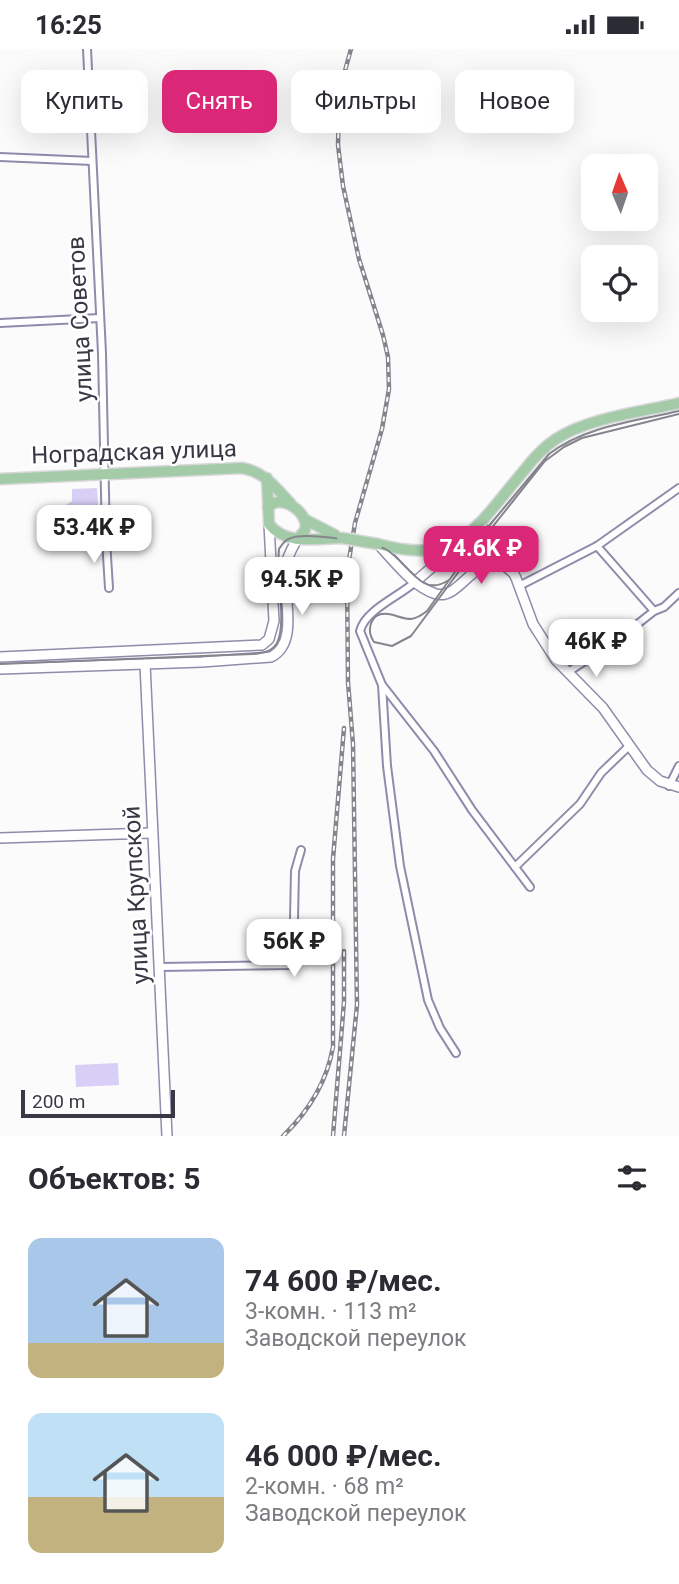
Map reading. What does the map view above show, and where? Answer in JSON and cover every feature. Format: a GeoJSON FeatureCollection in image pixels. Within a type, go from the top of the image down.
{"type":"FeatureCollection","features":[{"type":"Feature","properties":{"kind":"main road"},"geometry":{"type":"LineString","coordinates":[[269,524],[286,538],[341,538],[418,552],[436,551],[463,538],[478,524],[541,451],[556,439],[594,424],[679,403]]}},
{"type":"Feature","properties":{"kind":"main road","name":"Ноградская улица"},"geometry":{"type":"LineString","coordinates":[[0,479],[242,468],[254,470],[267,478]]}},
{"type":"Feature","properties":{"kind":"main road"},"geometry":{"type":"LineString","coordinates":[[267,478],[304,519],[341,538]]}},
{"type":"Feature","properties":{"kind":"main road"},"geometry":{"type":"LineString","coordinates":[[0,657],[258,647],[266,642],[272,633],[275,617],[267,478]]}},
{"type":"Feature","properties":{"kind":"main road"},"geometry":{"type":"LineString","coordinates":[[268,508],[271,503],[278,501],[291,505]]}},
{"type":"Feature","properties":{"kind":"main road"},"geometry":{"type":"LineString","coordinates":[[0,669],[263,659],[279,652],[286,640],[288,625],[286,564],[297,539],[305,530],[304,519]]}},
{"type":"Feature","properties":{"kind":"main road"},"geometry":{"type":"LineString","coordinates":[[478,524],[499,543],[533,624],[544,643],[603,708],[646,770],[660,781],[674,786]]}},
{"type":"Feature","properties":{"kind":"main road"},"geometry":{"type":"LineString","coordinates":[[378,544],[415,582],[440,595],[449,592],[486,565],[500,564],[517,581]]}},
{"type":"Feature","properties":{"kind":"main road"},"geometry":{"type":"LineString","coordinates":[[415,582],[438,562],[450,545]]}},
{"type":"Feature","properties":{"kind":"main road","name":"улица Крупской"},"geometry":{"type":"LineString","coordinates":[[145,664],[167,1136]]}},
{"type":"Feature","properties":{"kind":"main road"},"geometry":{"type":"LineString","coordinates":[[0,838],[151,833]]}},
{"type":"Feature","properties":{"kind":"street","name":"улица Советов"},"geometry":{"type":"LineString","coordinates":[[87,49],[109,588]]}},
{"type":"Feature","properties":{"kind":"street"},"geometry":{"type":"LineString","coordinates":[[0,157],[92,162]]}},
{"type":"Feature","properties":{"kind":"street"},"geometry":{"type":"LineString","coordinates":[[0,323],[100,318]]}},
{"type":"Feature","properties":{"kind":"street"},"geometry":{"type":"LineString","coordinates":[[517,581],[597,546],[678,491]]}},
{"type":"Feature","properties":{"kind":"street"},"geometry":{"type":"LineString","coordinates":[[597,546],[654,611]]}},
{"type":"Feature","properties":{"kind":"street"},"geometry":{"type":"LineString","coordinates":[[415,582],[405,592],[370,614],[362,623],[362,636],[382,685],[434,751],[472,810],[530,887]]}},
{"type":"Feature","properties":{"kind":"street"},"geometry":{"type":"LineString","coordinates":[[568,672],[616,642],[679,593]]}},
{"type":"Feature","properties":{"kind":"street","name":"улица Крупской"},"geometry":{"type":"LineString","coordinates":[[145,651],[145,664]]}},
{"type":"Feature","properties":{"kind":"street"},"geometry":{"type":"LineString","coordinates":[[382,685],[387,766],[400,866],[428,1000],[440,1028],[456,1053]]}},
{"type":"Feature","properties":{"kind":"street"},"geometry":{"type":"LineString","coordinates":[[515,867],[580,804],[601,773],[628,747]]}},
{"type":"Feature","properties":{"kind":"street"},"geometry":{"type":"LineString","coordinates":[[674,786],[679,767]]}},
{"type":"Feature","properties":{"kind":"street"},"geometry":{"type":"LineString","coordinates":[[160,967],[293,965],[295,871],[301,850]]}},
{"type":"Feature","properties":{"kind":"shaded area"},"geometry":{"type":"Polygon","coordinates":[[[97,488],[100,535],[67,537],[66,505],[72,501],[72,489],[97,488]]]}},
{"type":"Feature","properties":{"kind":"shaded area"},"geometry":{"type":"Polygon","coordinates":[[[118,1063],[119,1085],[76,1087],[75,1065],[118,1063]]]}},
{"type":"Feature","properties":{"kind":"tram line"},"geometry":{"type":"LineString","coordinates":[[679,411],[595,431],[578,437],[549,454],[483,533],[427,611],[411,619],[388,614],[377,616],[370,627],[374,642],[392,646],[411,636],[545,461],[582,438],[679,414]]}},
{"type":"Feature","properties":{"kind":"tram line"},"geometry":{"type":"LineString","coordinates":[[0,664],[267,652],[275,646],[280,634],[279,549],[287,540],[299,536],[340,539],[380,547],[392,554],[424,583],[437,585],[449,580]]}},
{"type":"Feature","properties":{"kind":"railway"},"geometry":{"type":"LineString","coordinates":[[344,1136],[357,1005],[347,572],[355,523],[382,429],[389,389],[388,357],[359,259],[343,186],[338,145],[339,105],[351,49]]}},
{"type":"Feature","properties":{"kind":"railway"},"geometry":{"type":"LineString","coordinates":[[283,1136],[301,1117],[315,1095],[326,1072],[333,1047],[333,859],[344,728]]}},
{"type":"Feature","properties":{"kind":"railway"},"geometry":{"type":"LineString","coordinates":[[333,1136],[344,1002],[344,951]]}}]}
